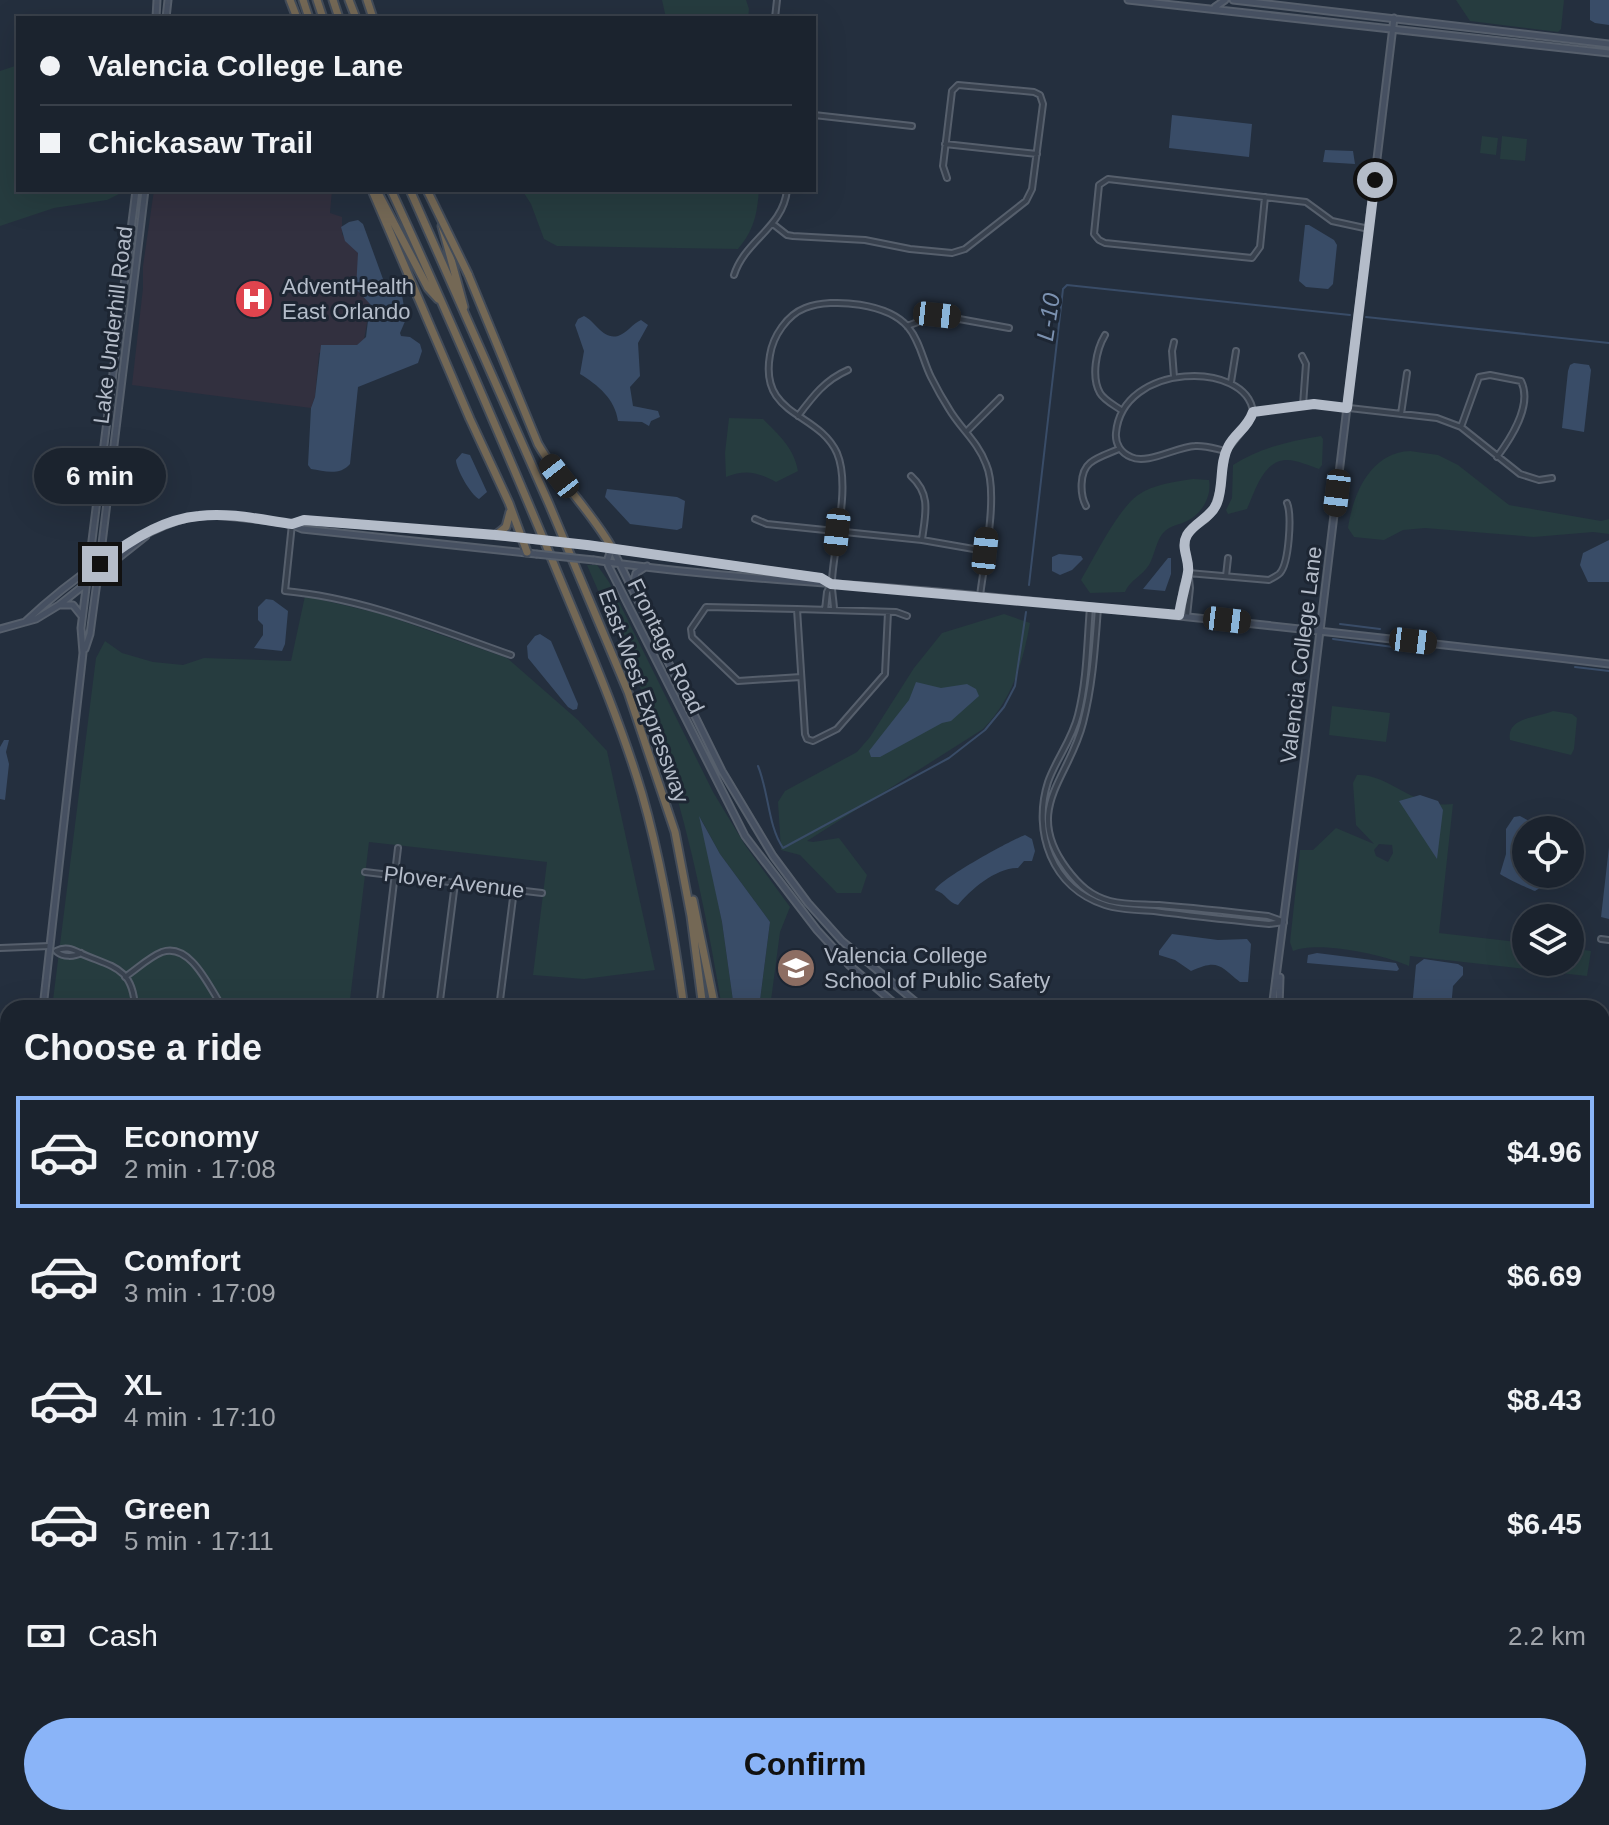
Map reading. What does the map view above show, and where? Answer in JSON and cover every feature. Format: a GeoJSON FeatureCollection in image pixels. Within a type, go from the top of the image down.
{"type":"FeatureCollection","features":[{"type":"Feature","properties":{"kind":"highway"},"geometry":{"type":"LineString","coordinates":[[375,192],[382,217],[526,538],[527,552]]}},
{"type":"Feature","properties":{"kind":"highway"},"geometry":{"type":"LineString","coordinates":[[375,192],[428,288],[444,306]]}},
{"type":"Feature","properties":{"kind":"highway","name":"East-West Expressway"},"geometry":{"type":"LineString","coordinates":[[392,192],[444,306],[617,717],[642,794],[659,862],[674,932],[683,1000]]}},
{"type":"Feature","properties":{"kind":"highway","name":"East-West Expressway"},"geometry":{"type":"LineString","coordinates":[[411,192],[623,679],[675,832],[691,916],[702,1000]]}},
{"type":"Feature","properties":{"kind":"highway"},"geometry":{"type":"LineString","coordinates":[[429,192],[460,285],[467,321]]}},
{"type":"Feature","properties":{"kind":"highway"},"geometry":{"type":"LineString","coordinates":[[429,192],[468,274],[538,444],[612,548]]}},
{"type":"Feature","properties":{"kind":"highway"},"geometry":{"type":"LineString","coordinates":[[496,535],[508,523],[510,506]]}},
{"type":"Feature","properties":{"kind":"highway"},"geometry":{"type":"LineString","coordinates":[[675,832],[701,932],[714,1000]]}},
{"type":"Feature","properties":{"kind":"street"},"geometry":{"type":"LineString","coordinates":[[1128,0],[1609,53]]}},
{"type":"Feature","properties":{"kind":"street"},"geometry":{"type":"LineString","coordinates":[[1210,9],[1225,0]]}},
{"type":"Feature","properties":{"kind":"street"},"geometry":{"type":"LineString","coordinates":[[1233,0],[1609,44]]}},
{"type":"Feature","properties":{"kind":"street","name":"Valencia College Lane"},"geometry":{"type":"LineString","coordinates":[[1273,1000],[1394,18]]}},
{"type":"Feature","properties":{"kind":"street"},"geometry":{"type":"LineString","coordinates":[[1567,49],[1580,40]]}},
{"type":"Feature","properties":{"kind":"street"},"geometry":{"type":"LineString","coordinates":[[773,224],[793,236],[865,240],[952,253],[965,249],[1026,201],[1032,189],[1043,104],[1040,95],[964,83],[958,85],[952,91],[945,144],[943,166],[947,178]]}},
{"type":"Feature","properties":{"kind":"street"},"geometry":{"type":"LineString","coordinates":[[816,115],[912,126]]}},
{"type":"Feature","properties":{"kind":"street"},"geometry":{"type":"LineString","coordinates":[[945,144],[1037,154]]}},
{"type":"Feature","properties":{"kind":"street"},"geometry":{"type":"LineString","coordinates":[[1265,197],[1260,247],[1252,258],[1105,243],[1094,234],[1099,187],[1108,179],[1265,197],[1306,202],[1332,221],[1369,229]]}},
{"type":"Feature","properties":{"kind":"street","name":"Lake Underhill Road"},"geometry":{"type":"LineString","coordinates":[[44,1000],[83,653],[83,619],[136,192]]}},
{"type":"Feature","properties":{"kind":"street","name":"Lake Underhill Road"},"geometry":{"type":"LineString","coordinates":[[83,653],[90,634],[100,564],[145,192]]}},
{"type":"Feature","properties":{"kind":"street"},"geometry":{"type":"LineString","coordinates":[[734,275],[744,252],[773,224],[786,192]]}},
{"type":"Feature","properties":{"kind":"street"},"geometry":{"type":"LineString","coordinates":[[123,297],[129,319]]}},
{"type":"Feature","properties":{"kind":"street"},"geometry":{"type":"LineString","coordinates":[[834,610],[831,584],[841,487],[839,461],[830,440],[775,397],[768,375],[770,351],[781,328],[791,316],[807,307],[840,304],[881,309],[907,326],[944,400],[987,465],[992,487],[980,596]]}},
{"type":"Feature","properties":{"kind":"street"},"geometry":{"type":"LineString","coordinates":[[907,326],[937,315],[1009,328]]}},
{"type":"Feature","properties":{"kind":"street"},"geometry":{"type":"LineString","coordinates":[[1105,335],[1099,346],[1096,380],[1101,396],[1121,410]]}},
{"type":"Feature","properties":{"kind":"street"},"geometry":{"type":"LineString","coordinates":[[1174,342],[1174,377]]}},
{"type":"Feature","properties":{"kind":"street"},"geometry":{"type":"LineString","coordinates":[[1231,382],[1236,351]]}},
{"type":"Feature","properties":{"kind":"street"},"geometry":{"type":"LineString","coordinates":[[1302,356],[1306,364],[1303,405]]}},
{"type":"Feature","properties":{"kind":"street"},"geometry":{"type":"LineString","coordinates":[[115,369],[121,389]]}},
{"type":"Feature","properties":{"kind":"street"},"geometry":{"type":"LineString","coordinates":[[798,416],[820,387],[833,376],[848,370]]}},
{"type":"Feature","properties":{"kind":"street"},"geometry":{"type":"LineString","coordinates":[[1401,414],[1407,373]]}},
{"type":"Feature","properties":{"kind":"street"},"geometry":{"type":"LineString","coordinates":[[1461,427],[1479,377],[1500,376],[1521,381],[1524,390],[1520,419],[1511,439],[1497,457]]}},
{"type":"Feature","properties":{"kind":"street"},"geometry":{"type":"LineString","coordinates":[[1183,615],[1190,588],[1185,540],[1192,529],[1208,517],[1217,502],[1226,451],[1249,422],[1253,412],[1246,394],[1231,382],[1174,377],[1133,395],[1121,410],[1116,437],[1119,449],[1132,459],[1148,459],[1168,451],[1197,446],[1226,451]]}},
{"type":"Feature","properties":{"kind":"street"},"geometry":{"type":"LineString","coordinates":[[967,431],[1000,398]]}},
{"type":"Feature","properties":{"kind":"street"},"geometry":{"type":"LineString","coordinates":[[1253,412],[1278,411],[1303,405],[1437,418],[1461,427],[1497,457],[1530,478],[1552,478]]}},
{"type":"Feature","properties":{"kind":"street"},"geometry":{"type":"LineString","coordinates":[[1086,506],[1082,498],[1085,469],[1090,462],[1119,449]]}},
{"type":"Feature","properties":{"kind":"street"},"geometry":{"type":"LineString","coordinates":[[911,476],[922,486],[925,496],[922,540]]}},
{"type":"Feature","properties":{"kind":"street"},"geometry":{"type":"LineString","coordinates":[[1188,573],[1269,580],[1280,574],[1285,564],[1289,525],[1287,503]]}},
{"type":"Feature","properties":{"kind":"street"},"geometry":{"type":"LineString","coordinates":[[25,622],[131,540],[179,520],[204,515],[607,562],[1183,615],[1609,664]]}},
{"type":"Feature","properties":{"kind":"street"},"geometry":{"type":"LineString","coordinates":[[755,519],[767,524],[922,540],[985,551]]}},
{"type":"Feature","properties":{"kind":"street"},"geometry":{"type":"LineString","coordinates":[[292,524],[304,520],[526,538],[821,578],[831,584]]}},
{"type":"Feature","properties":{"kind":"street"},"geometry":{"type":"LineString","coordinates":[[292,524],[285,591],[333,597],[384,611],[511,655]]}},
{"type":"Feature","properties":{"kind":"street"},"geometry":{"type":"LineString","coordinates":[[0,629],[25,622],[59,605],[148,534]]}},
{"type":"Feature","properties":{"kind":"street"},"geometry":{"type":"LineString","coordinates":[[103,538],[111,548],[119,549]]}},
{"type":"Feature","properties":{"kind":"street","name":"Frontage Road"},"geometry":{"type":"LineString","coordinates":[[612,548],[607,562],[745,836],[817,930],[849,965],[891,1000]]}},
{"type":"Feature","properties":{"kind":"street","name":"Frontage Road"},"geometry":{"type":"LineString","coordinates":[[612,548],[748,819],[808,903],[842,941],[913,1000]]}},
{"type":"Feature","properties":{"kind":"street"},"geometry":{"type":"LineString","coordinates":[[1226,576],[1228,558]]}},
{"type":"Feature","properties":{"kind":"street"},"geometry":{"type":"LineString","coordinates":[[633,590],[636,573],[648,566]]}},
{"type":"Feature","properties":{"kind":"street"},"geometry":{"type":"LineString","coordinates":[[825,610],[831,584]]}},
{"type":"Feature","properties":{"kind":"street"},"geometry":{"type":"LineString","coordinates":[[59,605],[73,605],[83,619]]}},
{"type":"Feature","properties":{"kind":"street"},"geometry":{"type":"LineString","coordinates":[[801,677],[738,681],[695,640],[691,631],[706,607],[888,612],[907,616]]}},
{"type":"Feature","properties":{"kind":"street"},"geometry":{"type":"LineString","coordinates":[[1090,607],[1086,669],[1079,712],[1070,738],[1050,776],[1042,812],[1044,839],[1054,864],[1076,889],[1108,906],[1269,924],[1284,922]]}},
{"type":"Feature","properties":{"kind":"street"},"geometry":{"type":"LineString","coordinates":[[1098,607],[1094,670],[1083,722],[1075,748],[1056,780],[1050,803],[1049,835],[1055,852],[1079,885],[1111,901],[1268,916],[1284,922]]}},
{"type":"Feature","properties":{"kind":"street"},"geometry":{"type":"LineString","coordinates":[[797,609],[805,734],[809,740],[816,741],[837,729],[885,674],[888,612]]}},
{"type":"Feature","properties":{"kind":"street"},"geometry":{"type":"LineString","coordinates":[[380,1000],[398,848]]}},
{"type":"Feature","properties":{"kind":"street","name":"Plover Avenue"},"geometry":{"type":"LineString","coordinates":[[365,872],[542,893]]}},
{"type":"Feature","properties":{"kind":"street"},"geometry":{"type":"LineString","coordinates":[[440,1000],[455,883]]}},
{"type":"Feature","properties":{"kind":"street"},"geometry":{"type":"LineString","coordinates":[[500,1000],[514,890]]}},
{"type":"Feature","properties":{"kind":"street"},"geometry":{"type":"LineString","coordinates":[[1601,939],[1609,940]]}},
{"type":"Feature","properties":{"kind":"street"},"geometry":{"type":"LineString","coordinates":[[0,948],[76,949],[110,964],[125,977],[134,1000]]}},
{"type":"Feature","properties":{"kind":"street"},"geometry":{"type":"LineString","coordinates":[[125,977],[161,952],[179,953],[192,961],[218,1000]]}},
{"type":"Feature","properties":{"kind":"street","name":"Valencia College Lane"},"geometry":{"type":"LineString","coordinates":[[1279,1000],[1280,962]]}},
{"type":"Feature","properties":{"kind":"shaded area","name":"AdventHealth East Orlando"},"geometry":{"type":"Polygon","coordinates":[[[154,192],[332,192],[330,213],[342,217],[342,234],[358,253],[370,305],[364,340],[357,345],[319,353],[311,408],[132,385],[154,192]]]}},
{"type":"Feature","properties":{"kind":"green space"},"geometry":{"type":"Polygon","coordinates":[[[662,0],[746,0],[749,9],[748,16],[666,16],[662,0]]]}},
{"type":"Feature","properties":{"kind":"green space"},"geometry":{"type":"Polygon","coordinates":[[[1456,0],[1564,0],[1561,29],[1558,32],[1470,21],[1456,0]]]}},
{"type":"Feature","properties":{"kind":"green space"},"geometry":{"type":"Polygon","coordinates":[[[16,66],[16,192],[123,192],[107,200],[54,208],[0,226],[0,71],[16,66]]]}},
{"type":"Feature","properties":{"kind":"green space"},"geometry":{"type":"Polygon","coordinates":[[[1482,136],[1498,138],[1496,155],[1480,153],[1482,136]]]}},
{"type":"Feature","properties":{"kind":"green space"},"geometry":{"type":"Polygon","coordinates":[[[1502,136],[1527,139],[1525,161],[1500,159],[1502,136]]]}},
{"type":"Feature","properties":{"kind":"green space"},"geometry":{"type":"Polygon","coordinates":[[[523,192],[759,192],[754,222],[738,249],[557,246],[544,239],[523,192]]]}},
{"type":"Feature","properties":{"kind":"green space"},"geometry":{"type":"Polygon","coordinates":[[[729,418],[763,419],[789,449],[798,471],[776,482],[751,473],[726,477],[729,418]]]}},
{"type":"Feature","properties":{"kind":"green space"},"geometry":{"type":"Polygon","coordinates":[[[1321,436],[1322,465],[1319,469],[1295,461],[1279,461],[1261,478],[1247,509],[1228,514],[1233,465],[1275,446],[1321,436]]]}},
{"type":"Feature","properties":{"kind":"green space"},"geometry":{"type":"Polygon","coordinates":[[[1410,451],[1438,455],[1458,465],[1509,505],[1601,521],[1609,519],[1609,534],[1593,532],[1534,537],[1425,528],[1403,530],[1384,540],[1354,537],[1348,528],[1350,515],[1366,478],[1384,459],[1410,451]]]}},
{"type":"Feature","properties":{"kind":"green space"},"geometry":{"type":"Polygon","coordinates":[[[1193,479],[1209,480],[1210,486],[1197,514],[1165,531],[1149,565],[1125,592],[1090,593],[1081,580],[1130,502],[1151,488],[1193,479]]]}},
{"type":"Feature","properties":{"kind":"green space"},"geometry":{"type":"Polygon","coordinates":[[[587,565],[597,565],[609,582],[713,792],[745,845],[790,907],[780,932],[771,1000],[760,1000],[770,922],[720,854],[701,819],[722,922],[733,1000],[721,1000],[683,819],[639,684],[587,565]]]}},
{"type":"Feature","properties":{"kind":"green space"},"geometry":{"type":"Polygon","coordinates":[[[305,596],[382,614],[507,658],[578,720],[607,751],[655,970],[584,979],[533,975],[547,862],[369,842],[350,1000],[53,1000],[96,658],[105,641],[122,653],[153,662],[183,665],[204,658],[291,661],[305,596]]]}},
{"type":"Feature","properties":{"kind":"green space"},"geometry":{"type":"Polygon","coordinates":[[[1004,614],[1030,623],[1015,680],[1002,705],[983,729],[807,841],[839,838],[867,875],[861,893],[837,893],[800,855],[781,850],[778,802],[785,791],[857,752],[914,668],[942,633],[1004,614]]]}},
{"type":"Feature","properties":{"kind":"green space"},"geometry":{"type":"Polygon","coordinates":[[[1332,706],[1390,713],[1386,742],[1329,735],[1332,706]]]}},
{"type":"Feature","properties":{"kind":"green space"},"geometry":{"type":"Polygon","coordinates":[[[1553,711],[1572,714],[1577,718],[1571,755],[1510,740],[1510,732],[1518,723],[1553,711]]]}},
{"type":"Feature","properties":{"kind":"green space"},"geometry":{"type":"Polygon","coordinates":[[[1357,775],[1380,779],[1426,801],[1453,804],[1439,933],[1512,941],[1512,968],[1410,956],[1409,966],[1385,957],[1334,948],[1293,951],[1290,942],[1300,850],[1313,850],[1336,828],[1374,844],[1356,825],[1353,783],[1357,775]],[[1379,844],[1374,850],[1376,856],[1388,862],[1393,853],[1392,845],[1379,844]]]}},
{"type":"Feature","properties":{"kind":"green space"},"geometry":{"type":"Polygon","coordinates":[[[1584,950],[1591,951],[1587,976],[1584,976],[1584,950]]]}},
{"type":"Feature","properties":{"kind":"water"},"geometry":{"type":"Polygon","coordinates":[[[1590,0],[1609,0],[1609,25],[1590,20],[1590,0]]]}},
{"type":"Feature","properties":{"kind":"water"},"geometry":{"type":"Polygon","coordinates":[[[1172,115],[1252,124],[1249,157],[1169,148],[1172,115]]]}},
{"type":"Feature","properties":{"kind":"water"},"geometry":{"type":"Polygon","coordinates":[[[1325,150],[1353,151],[1355,164],[1323,162],[1325,150]]]}},
{"type":"Feature","properties":{"kind":"water"},"geometry":{"type":"Polygon","coordinates":[[[358,220],[363,224],[387,290],[402,295],[406,319],[401,336],[410,337],[420,344],[422,351],[418,363],[358,387],[350,464],[337,471],[321,471],[308,465],[311,408],[321,345],[357,345],[366,337],[370,304],[356,289],[358,253],[345,241],[341,227],[358,220]]]}},
{"type":"Feature","properties":{"kind":"water"},"geometry":{"type":"Polygon","coordinates":[[[1305,225],[1334,240],[1337,245],[1333,284],[1328,289],[1306,287],[1299,281],[1305,225]]]}},
{"type":"Feature","properties":{"kind":"water"},"geometry":{"type":"Polygon","coordinates":[[[584,316],[604,333],[613,336],[621,335],[641,320],[648,325],[638,343],[640,376],[630,387],[633,406],[658,411],[660,417],[651,421],[649,426],[642,422],[618,421],[605,393],[580,374],[584,351],[575,325],[584,316]]]}},
{"type":"Feature","properties":{"kind":"water"},"geometry":{"type":"Polygon","coordinates":[[[1574,363],[1589,365],[1591,370],[1584,432],[1562,428],[1568,371],[1574,363]]]}},
{"type":"Feature","properties":{"kind":"water"},"geometry":{"type":"Polygon","coordinates":[[[462,453],[470,455],[487,492],[479,499],[458,469],[456,460],[462,453]]]}},
{"type":"Feature","properties":{"kind":"water"},"geometry":{"type":"Polygon","coordinates":[[[607,489],[677,497],[685,501],[682,528],[630,524],[605,497],[607,489]]]}},
{"type":"Feature","properties":{"kind":"water"},"geometry":{"type":"Polygon","coordinates":[[[1609,540],[1609,582],[1588,582],[1580,565],[1583,553],[1609,540]]]}},
{"type":"Feature","properties":{"kind":"water"},"geometry":{"type":"Polygon","coordinates":[[[1059,554],[1081,556],[1083,559],[1072,570],[1060,575],[1052,571],[1052,557],[1059,554]]]}},
{"type":"Feature","properties":{"kind":"water"},"geometry":{"type":"Polygon","coordinates":[[[1171,558],[1171,574],[1165,591],[1143,589],[1171,558]]]}},
{"type":"Feature","properties":{"kind":"water"},"geometry":{"type":"Polygon","coordinates":[[[266,599],[273,600],[288,611],[282,651],[254,648],[263,635],[258,607],[266,599]]]}},
{"type":"Feature","properties":{"kind":"water"},"geometry":{"type":"Polygon","coordinates":[[[540,634],[551,641],[578,704],[577,709],[568,707],[528,658],[527,646],[540,634]]]}},
{"type":"Feature","properties":{"kind":"water"},"geometry":{"type":"Polygon","coordinates":[[[916,682],[941,688],[967,684],[976,689],[979,696],[951,721],[880,757],[871,757],[869,751],[909,700],[916,682]]]}},
{"type":"Feature","properties":{"kind":"water"},"geometry":{"type":"Polygon","coordinates":[[[4,740],[9,740],[5,800],[0,799],[0,747],[4,740]]]}},
{"type":"Feature","properties":{"kind":"water"},"geometry":{"type":"Polygon","coordinates":[[[1420,795],[1438,801],[1443,810],[1437,859],[1399,801],[1420,795]]]}},
{"type":"Feature","properties":{"kind":"water"},"geometry":{"type":"Polygon","coordinates":[[[699,816],[720,854],[770,922],[760,1000],[733,1000],[722,922],[699,816]]]}},
{"type":"Feature","properties":{"kind":"water"},"geometry":{"type":"Polygon","coordinates":[[[1512,820],[1512,880],[1500,874],[1506,854],[1506,829],[1512,820]]]}},
{"type":"Feature","properties":{"kind":"water"},"geometry":{"type":"Polygon","coordinates":[[[1025,835],[1032,839],[1035,851],[1032,861],[1024,861],[1018,868],[993,875],[958,905],[935,890],[962,869],[1025,835]]]}},
{"type":"Feature","properties":{"kind":"water"},"geometry":{"type":"Polygon","coordinates":[[[1609,847],[1609,919],[1601,917],[1609,847]]]}},
{"type":"Feature","properties":{"kind":"water"},"geometry":{"type":"Polygon","coordinates":[[[1172,934],[1218,940],[1247,939],[1251,944],[1248,982],[1240,982],[1218,966],[1207,965],[1191,971],[1175,960],[1159,955],[1172,934]]]}},
{"type":"Feature","properties":{"kind":"water"},"geometry":{"type":"Polygon","coordinates":[[[1317,953],[1396,963],[1399,969],[1307,963],[1308,955],[1317,953]]]}},
{"type":"Feature","properties":{"kind":"water"},"geometry":{"type":"Polygon","coordinates":[[[1424,959],[1463,967],[1463,975],[1453,986],[1452,1000],[1413,1000],[1416,965],[1424,959]]]}},
{"type":"Feature","properties":{"kind":"waterway","name":"L-10"},"geometry":{"type":"LineString","coordinates":[[1029,585],[1063,289],[1067,285],[1350,315]]}},
{"type":"Feature","properties":{"kind":"waterway","name":"L-10"},"geometry":{"type":"LineString","coordinates":[[1366,317],[1609,343]]}},
{"type":"Feature","properties":{"kind":"waterway","name":"L-10"},"geometry":{"type":"LineString","coordinates":[[758,766],[774,830],[783,848],[949,758],[985,730],[1004,707],[1015,686],[1026,612]]}},
{"type":"Feature","properties":{"kind":"waterway"},"geometry":{"type":"LineString","coordinates":[[1340,624],[1380,629]]}},
{"type":"Feature","properties":{"kind":"waterway"},"geometry":{"type":"LineString","coordinates":[[1333,639],[1393,647]]}},
{"type":"Feature","properties":{"kind":"waterway"},"geometry":{"type":"LineString","coordinates":[[1575,667],[1609,671]]}},
{"type":"Feature","properties":{"kind":"place","name":"AdventHealth East Orlando"},"geometry":{"type":"Point","coordinates":[254,299]}},
{"type":"Feature","properties":{"kind":"place","name":"Valencia College School of Public Safety"},"geometry":{"type":"Point","coordinates":[796,968]}},
{"type":"Feature","properties":{"kind":"route"},"geometry":{"type":"LineString","coordinates":[[100,564],[131,540],[179,520],[211,515],[292,524],[304,520],[496,535],[821,578],[831,584],[1179,615],[1188,573],[1185,540],[1214,508],[1229,443],[1244,430],[1253,412],[1314,404],[1347,408],[1375,180]]}}]}
